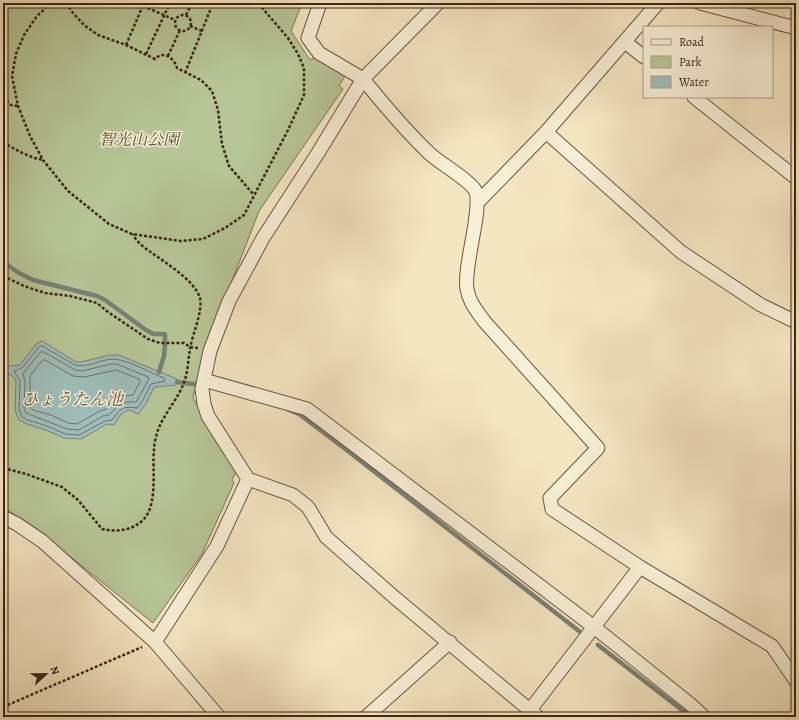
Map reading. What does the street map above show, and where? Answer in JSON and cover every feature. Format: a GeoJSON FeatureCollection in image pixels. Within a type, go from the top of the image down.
{"type":"FeatureCollection","features":[{"type":"Feature","properties":{"kind":"street"},"geometry":{"type":"LineString","coordinates":[[320,3],[308,38],[318,54],[363,80],[431,154],[468,183],[475,191],[478,202],[467,265],[467,289],[472,304],[484,321],[598,448],[550,498],[552,509],[640,567],[772,646],[796,681]]}},
{"type":"Feature","properties":{"kind":"street"},"geometry":{"type":"LineString","coordinates":[[438,3],[363,80],[263,238],[229,301],[210,351],[203,385],[204,404],[208,416],[248,479],[294,495],[308,507],[326,537],[534,714],[594,628],[640,567]]}},
{"type":"Feature","properties":{"kind":"street"},"geometry":{"type":"LineString","coordinates":[[478,202],[546,132],[658,3]]}},
{"type":"Feature","properties":{"kind":"street"},"geometry":{"type":"LineString","coordinates":[[700,3],[796,28]]}},
{"type":"Feature","properties":{"kind":"street"},"geometry":{"type":"LineString","coordinates":[[625,42],[643,56]]}},
{"type":"Feature","properties":{"kind":"street"},"geometry":{"type":"LineString","coordinates":[[695,98],[796,178]]}},
{"type":"Feature","properties":{"kind":"street"},"geometry":{"type":"LineString","coordinates":[[546,132],[681,252],[761,305],[796,322]]}},
{"type":"Feature","properties":{"kind":"street"},"geometry":{"type":"LineString","coordinates":[[203,385],[307,409],[594,628],[690,704],[704,717]]}},
{"type":"Feature","properties":{"kind":"street"},"geometry":{"type":"LineString","coordinates":[[155,642],[217,546],[248,479]]}},
{"type":"Feature","properties":{"kind":"street"},"geometry":{"type":"LineString","coordinates":[[3,517],[17,524],[42,541],[155,642],[219,717]]}},
{"type":"Feature","properties":{"kind":"street"},"geometry":{"type":"LineString","coordinates":[[366,717],[450,642]]}},
{"type":"Feature","properties":{"kind":"path"},"geometry":{"type":"LineString","coordinates":[[3,10],[9,3]]}},
{"type":"Feature","properties":{"kind":"path"},"geometry":{"type":"LineString","coordinates":[[50,3],[37,16],[24,35],[16,54],[12,76],[18,106],[30,136],[43,160],[68,191],[109,224],[132,234],[181,241],[203,239],[225,228],[244,215],[288,130],[304,94],[304,68],[298,54],[288,38],[258,3]]}},
{"type":"Feature","properties":{"kind":"path"},"geometry":{"type":"LineString","coordinates":[[66,3],[73,13],[98,35],[126,45],[155,59],[156,57],[163,55],[168,56],[175,61],[177,68],[201,80],[212,91],[218,110],[222,144],[229,166],[254,195]]}},
{"type":"Feature","properties":{"kind":"path"},"geometry":{"type":"LineString","coordinates":[[146,54],[170,3]]}},
{"type":"Feature","properties":{"kind":"path"},"geometry":{"type":"LineString","coordinates":[[186,15],[192,3]]}},
{"type":"Feature","properties":{"kind":"path"},"geometry":{"type":"LineString","coordinates":[[185,73],[213,3]]}},
{"type":"Feature","properties":{"kind":"path"},"geometry":{"type":"LineString","coordinates":[[126,45],[144,4],[175,20]]}},
{"type":"Feature","properties":{"kind":"path"},"geometry":{"type":"LineString","coordinates":[[175,20],[178,16],[184,14],[190,19],[190,26]]}},
{"type":"Feature","properties":{"kind":"path"},"geometry":{"type":"LineString","coordinates":[[175,20],[176,27],[180,30]]}},
{"type":"Feature","properties":{"kind":"path"},"geometry":{"type":"LineString","coordinates":[[190,26],[202,31]]}},
{"type":"Feature","properties":{"kind":"path"},"geometry":{"type":"LineString","coordinates":[[180,30],[185,30],[190,26]]}},
{"type":"Feature","properties":{"kind":"path"},"geometry":{"type":"LineString","coordinates":[[168,56],[180,30]]}},
{"type":"Feature","properties":{"kind":"path"},"geometry":{"type":"LineString","coordinates":[[3,97],[11,105],[18,106]]}},
{"type":"Feature","properties":{"kind":"path"},"geometry":{"type":"LineString","coordinates":[[3,142],[21,153],[43,160]]}},
{"type":"Feature","properties":{"kind":"path"},"geometry":{"type":"LineString","coordinates":[[3,468],[26,474],[62,487],[78,500],[102,529],[120,531],[136,525],[144,519],[148,512],[152,496],[154,449],[159,429],[184,383],[190,347],[198,321],[200,300],[197,292],[187,280],[143,247],[132,234]]}},
{"type":"Feature","properties":{"kind":"path"},"geometry":{"type":"LineString","coordinates":[[3,276],[46,294],[70,296],[97,303],[148,339],[160,343],[184,343],[190,347],[210,351]]}},
{"type":"Feature","properties":{"kind":"path"},"geometry":{"type":"LineString","coordinates":[[3,707],[155,642]]}},
{"type":"Feature","properties":{"kind":"green space","name":"智光山公園"},"geometry":{"type":"Polygon","coordinates":[[[3,3],[302,3],[291,31],[310,60],[317,56],[345,76],[339,86],[343,89],[259,211],[203,356],[193,398],[237,470],[232,480],[234,483],[202,554],[153,623],[32,526],[3,507],[3,3]]]}},
{"type":"Feature","properties":{"kind":"water","name":"ひょうたん池"},"geometry":{"type":"Polygon","coordinates":[[[42,341],[76,362],[110,355],[119,355],[177,379],[176,385],[154,387],[146,404],[138,414],[129,410],[121,414],[114,425],[107,424],[81,439],[64,438],[19,420],[15,410],[16,381],[13,376],[3,371],[3,363],[10,366],[20,365],[36,344],[42,341]]]}},
{"type":"Feature","properties":{"kind":"waterway"},"geometry":{"type":"LineString","coordinates":[[3,262],[19,273],[33,280],[97,296],[153,334],[165,334],[165,342]]}},
{"type":"Feature","properties":{"kind":"waterway"},"geometry":{"type":"LineString","coordinates":[[159,372],[164,356],[165,344]]}},
{"type":"Feature","properties":{"kind":"waterway"},"geometry":{"type":"LineString","coordinates":[[177,382],[201,385]]}},
{"type":"Feature","properties":{"kind":"waterway"},"geometry":{"type":"LineString","coordinates":[[289,410],[299,414],[344,448],[579,631]]}},
{"type":"Feature","properties":{"kind":"waterway"},"geometry":{"type":"LineString","coordinates":[[598,645],[691,717]]}}]}
